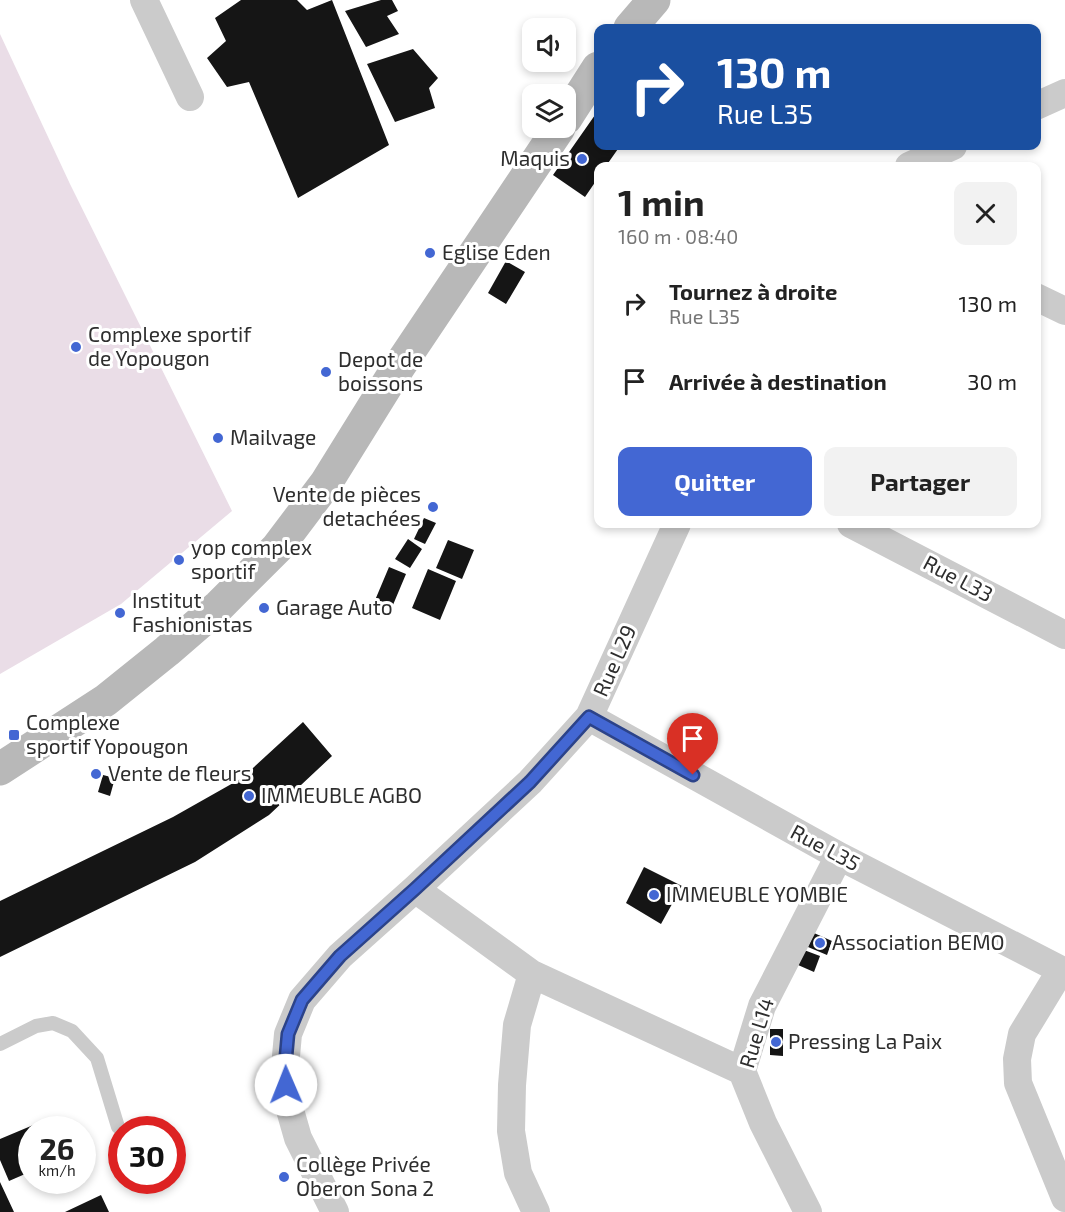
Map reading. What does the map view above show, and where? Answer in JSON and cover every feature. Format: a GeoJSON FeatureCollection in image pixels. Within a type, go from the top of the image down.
{"type":"FeatureCollection","features":[{"type":"Feature","properties":{"kind":"main road"},"geometry":{"type":"LineString","coordinates":[[633,24],[654,0]]}},
{"type":"Feature","properties":{"kind":"main road"},"geometry":{"type":"LineString","coordinates":[[576,102],[594,74]]}},
{"type":"Feature","properties":{"kind":"main road"},"geometry":{"type":"LineString","coordinates":[[0,769],[115,693],[219,606],[276,548],[327,483],[390,380],[552,138]]}},
{"type":"Feature","properties":{"kind":"street"},"geometry":{"type":"LineString","coordinates":[[144,0],[190,97]]}},
{"type":"Feature","properties":{"kind":"street"},"geometry":{"type":"LineString","coordinates":[[1041,104],[1065,93]]}},
{"type":"Feature","properties":{"kind":"street"},"geometry":{"type":"LineString","coordinates":[[918,162],[944,150]]}},
{"type":"Feature","properties":{"kind":"street"},"geometry":{"type":"LineString","coordinates":[[1041,299],[1065,311]]}},
{"type":"Feature","properties":{"kind":"street","name":"Rue L29"},"geometry":{"type":"LineString","coordinates":[[335,1212],[298,1137],[288,1103],[285,1067],[288,1034],[302,1000],[340,956],[530,782],[589,717],[675,528]]}},
{"type":"Feature","properties":{"kind":"street","name":"Rue L33"},"geometry":{"type":"LineString","coordinates":[[859,528],[1065,635]]}},
{"type":"Feature","properties":{"kind":"street","name":"Rue L35"},"geometry":{"type":"LineString","coordinates":[[589,717],[839,856],[1063,971]]}},
{"type":"Feature","properties":{"kind":"street","name":"Rue L14"},"geometry":{"type":"LineString","coordinates":[[808,1212],[762,1124],[741,1071],[762,1006],[839,856]]}},
{"type":"Feature","properties":{"kind":"street"},"geometry":{"type":"LineString","coordinates":[[415,889],[532,974],[741,1071]]}},
{"type":"Feature","properties":{"kind":"street"},"geometry":{"type":"LineString","coordinates":[[1063,971],[1022,1034],[1017,1059],[1018,1083],[1065,1198]]}},
{"type":"Feature","properties":{"kind":"street"},"geometry":{"type":"LineString","coordinates":[[532,974],[517,1024],[511,1131],[518,1173],[537,1212]]}},
{"type":"Feature","properties":{"kind":"lane"},"geometry":{"type":"LineString","coordinates":[[0,1044],[36,1026],[53,1023],[72,1031],[97,1058],[115,1116]]}},
{"type":"Feature","properties":{"kind":"shaded area","name":"Complexe sportif de Yopougon"},"geometry":{"type":"Polygon","coordinates":[[[0,34],[70,184],[232,511],[121,604],[0,674],[0,34]]]}},
{"type":"Feature","properties":{"kind":"building"},"geometry":{"type":"Polygon","coordinates":[[[241,0],[297,0],[307,10],[332,0],[389,145],[298,198],[249,82],[227,87],[207,58],[226,41],[215,18],[241,0]]]}},
{"type":"Feature","properties":{"kind":"building"},"geometry":{"type":"Polygon","coordinates":[[[381,0],[392,0],[398,11],[387,16],[399,34],[366,47],[345,11],[381,0]]]}},
{"type":"Feature","properties":{"kind":"building"},"geometry":{"type":"Polygon","coordinates":[[[413,49],[438,78],[429,88],[435,108],[395,122],[367,64],[413,49]]]}},
{"type":"Feature","properties":{"kind":"building"},"geometry":{"type":"Polygon","coordinates":[[[594,116],[594,150],[617,150],[609,162],[594,162],[594,184],[585,197],[553,175],[594,116]]]}},
{"type":"Feature","properties":{"kind":"building"},"geometry":{"type":"Polygon","coordinates":[[[506,261],[525,272],[506,304],[488,293],[506,261]]]}},
{"type":"Feature","properties":{"kind":"building"},"geometry":{"type":"Polygon","coordinates":[[[424,518],[436,523],[425,544],[414,539],[424,518]]]}},
{"type":"Feature","properties":{"kind":"building"},"geometry":{"type":"Polygon","coordinates":[[[408,539],[422,549],[410,568],[395,559],[408,539]]]}},
{"type":"Feature","properties":{"kind":"building"},"geometry":{"type":"Polygon","coordinates":[[[448,540],[474,550],[462,579],[436,568],[448,540]]]}},
{"type":"Feature","properties":{"kind":"building"},"geometry":{"type":"Polygon","coordinates":[[[389,567],[406,574],[390,612],[373,605],[389,567]]]}},
{"type":"Feature","properties":{"kind":"building"},"geometry":{"type":"Polygon","coordinates":[[[428,569],[456,581],[440,620],[412,608],[428,569]]]}},
{"type":"Feature","properties":{"kind":"building"},"geometry":{"type":"Polygon","coordinates":[[[303,722],[332,756],[269,815],[195,862],[0,957],[0,901],[173,817],[242,778],[303,722]]]}},
{"type":"Feature","properties":{"kind":"building"},"geometry":{"type":"Polygon","coordinates":[[[103,775],[115,778],[110,796],[98,792],[103,775]]]}},
{"type":"Feature","properties":{"kind":"building","name":"IMMEUBLE YOMBIE"},"geometry":{"type":"Polygon","coordinates":[[[644,867],[682,886],[661,924],[626,903],[644,867]]]}},
{"type":"Feature","properties":{"kind":"building"},"geometry":{"type":"Polygon","coordinates":[[[814,933],[832,941],[827,955],[808,947],[814,933]]]}},
{"type":"Feature","properties":{"kind":"building"},"geometry":{"type":"Polygon","coordinates":[[[804,950],[820,956],[814,972],[798,965],[804,950]]]}},
{"type":"Feature","properties":{"kind":"building"},"geometry":{"type":"Polygon","coordinates":[[[770,1029],[783,1029],[783,1056],[770,1055],[770,1029]]]}},
{"type":"Feature","properties":{"kind":"building"},"geometry":{"type":"Polygon","coordinates":[[[18,1131],[18,1177],[9,1181],[0,1160],[0,1139],[18,1131]]]}},
{"type":"Feature","properties":{"kind":"building"},"geometry":{"type":"Polygon","coordinates":[[[0,1182],[14,1212],[0,1212],[0,1182]]]}},
{"type":"Feature","properties":{"kind":"building"},"geometry":{"type":"Polygon","coordinates":[[[101,1195],[109,1212],[65,1212],[101,1195]]]}},
{"type":"Feature","properties":{"kind":"place","name":"Maquis"},"geometry":{"type":"Point","coordinates":[582,159]}},
{"type":"Feature","properties":{"kind":"place","name":"Eglise Eden"},"geometry":{"type":"Point","coordinates":[430,253]}},
{"type":"Feature","properties":{"kind":"place","name":"Complexe sportif de Yopougon"},"geometry":{"type":"Point","coordinates":[76,347]}},
{"type":"Feature","properties":{"kind":"place","name":"Depot de boissons"},"geometry":{"type":"Point","coordinates":[326,372]}},
{"type":"Feature","properties":{"kind":"place","name":"Mailvage"},"geometry":{"type":"Point","coordinates":[218,438]}},
{"type":"Feature","properties":{"kind":"place","name":"Vente de pièces detachées"},"geometry":{"type":"Point","coordinates":[433,507]}},
{"type":"Feature","properties":{"kind":"place","name":"yop complex sportif"},"geometry":{"type":"Point","coordinates":[179,560]}},
{"type":"Feature","properties":{"kind":"place","name":"Garage Auto"},"geometry":{"type":"Point","coordinates":[264,608]}},
{"type":"Feature","properties":{"kind":"place","name":"Institut Fashionistas"},"geometry":{"type":"Point","coordinates":[120,613]}},
{"type":"Feature","properties":{"kind":"place","name":"Complexe sportif Yopougon"},"geometry":{"type":"Point","coordinates":[14,735]}},
{"type":"Feature","properties":{"kind":"place","name":"Vente de fleurs"},"geometry":{"type":"Point","coordinates":[96,774]}},
{"type":"Feature","properties":{"kind":"place","name":"IMMEUBLE AGBO"},"geometry":{"type":"Point","coordinates":[249,796]}},
{"type":"Feature","properties":{"kind":"place","name":"IMMEUBLE YOMBIE"},"geometry":{"type":"Point","coordinates":[654,895]}},
{"type":"Feature","properties":{"kind":"place","name":"Association BEMO"},"geometry":{"type":"Point","coordinates":[820,943]}},
{"type":"Feature","properties":{"kind":"place","name":"Pressing La Paix"},"geometry":{"type":"Point","coordinates":[776,1042]}},
{"type":"Feature","properties":{"kind":"place","name":"Collège Privée Oberon Sona 2"},"geometry":{"type":"Point","coordinates":[284,1177]}},
{"type":"Feature","properties":{"kind":"route"},"geometry":{"type":"LineString","coordinates":[[286,1085],[288,1034],[302,1000],[340,956],[530,782],[589,717],[693,775]]}}]}
